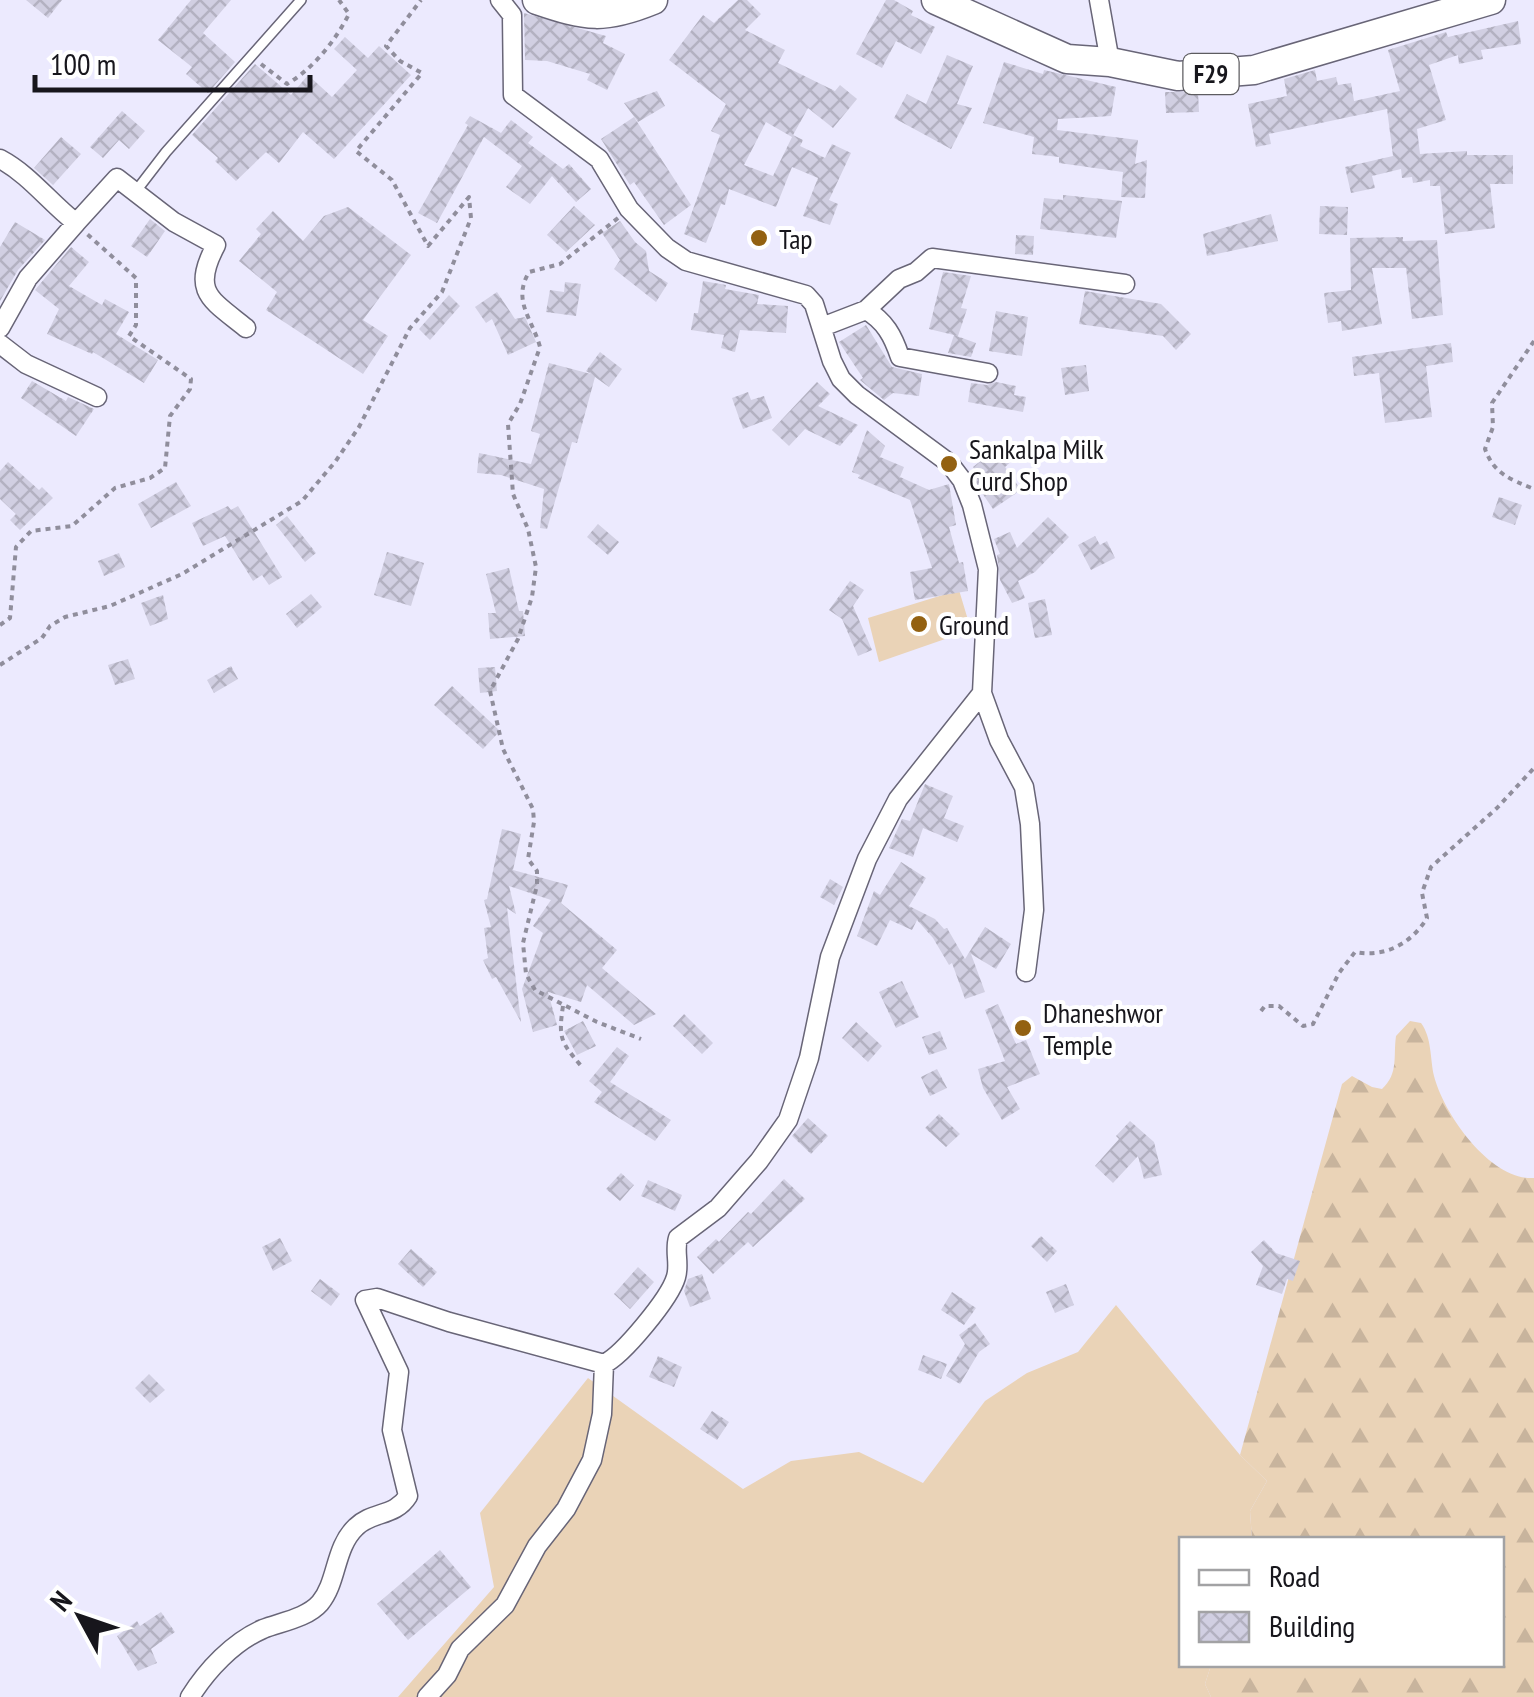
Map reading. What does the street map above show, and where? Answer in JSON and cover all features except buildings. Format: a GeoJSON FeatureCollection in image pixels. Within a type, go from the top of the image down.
{"type":"FeatureCollection","features":[{"type":"Feature","properties":{"kind":"main road"},"geometry":{"type":"LineString","coordinates":[[537,0],[597,17],[618,14],[654,0]]}},
{"type":"Feature","properties":{"kind":"main road","name":"F29"},"geometry":{"type":"LineString","coordinates":[[936,0],[1067,59],[1110,62],[1178,76],[1254,70],[1491,0]]}},
{"type":"Feature","properties":{"kind":"street"},"geometry":{"type":"LineString","coordinates":[[500,0],[512,14],[513,95],[599,159],[629,209],[686,261],[806,295],[814,304],[841,380],[949,462],[962,480],[988,570],[982,693],[1024,787],[1030,824],[1034,910],[1026,972]]}},
{"type":"Feature","properties":{"kind":"street"},"geometry":{"type":"LineString","coordinates":[[1099,0],[1110,62]]}},
{"type":"Feature","properties":{"kind":"street"},"geometry":{"type":"LineString","coordinates":[[0,159],[29,177],[46,199],[76,223]]}},
{"type":"Feature","properties":{"kind":"street"},"geometry":{"type":"LineString","coordinates":[[0,328],[28,278],[117,178],[174,222],[216,245],[204,267],[204,284],[222,310],[246,328]]}},
{"type":"Feature","properties":{"kind":"street"},"geometry":{"type":"LineString","coordinates":[[822,327],[866,310],[899,279],[916,272],[932,258],[1125,284]]}},
{"type":"Feature","properties":{"kind":"street"},"geometry":{"type":"LineString","coordinates":[[866,310],[880,318],[900,357],[988,373]]}},
{"type":"Feature","properties":{"kind":"street"},"geometry":{"type":"LineString","coordinates":[[0,344],[26,364],[97,397]]}},
{"type":"Feature","properties":{"kind":"street"},"geometry":{"type":"LineString","coordinates":[[190,1697],[209,1670],[245,1640],[322,1602],[337,1557],[354,1529],[402,1506],[408,1496],[392,1430],[399,1372],[365,1300],[376,1298],[604,1364],[637,1331],[675,1280],[678,1238],[718,1208],[788,1120],[805,1073],[830,956],[867,859],[898,800],[982,693]]}},
{"type":"Feature","properties":{"kind":"street"},"geometry":{"type":"LineString","coordinates":[[427,1697],[447,1675],[460,1649],[505,1605],[537,1546],[566,1509],[592,1460],[602,1414],[604,1364]]}},
{"type":"Feature","properties":{"kind":"lane"},"geometry":{"type":"LineString","coordinates":[[134,194],[301,0]]}},
{"type":"Feature","properties":{"kind":"path"},"geometry":{"type":"LineString","coordinates":[[253,54],[267,71],[287,84],[338,35],[349,14],[339,0]]}},
{"type":"Feature","properties":{"kind":"path"},"geometry":{"type":"LineString","coordinates":[[0,665],[42,638],[50,626],[65,617],[110,606],[155,587],[302,501],[359,427],[410,328],[442,292],[471,218],[469,198],[428,246],[392,180],[356,152],[422,73],[400,61],[386,46],[420,0]]}},
{"type":"Feature","properties":{"kind":"path"},"geometry":{"type":"LineString","coordinates":[[629,209],[560,264],[529,272],[522,284],[520,303],[540,347],[520,404],[508,424],[514,494],[528,530],[536,567],[524,627],[490,691],[503,749],[533,809],[528,859],[538,870],[538,885],[523,944],[526,974],[535,990],[563,1006],[640,1039]]}},
{"type":"Feature","properties":{"kind":"path"},"geometry":{"type":"LineString","coordinates":[[0,625],[10,618],[16,547],[32,532],[72,526],[114,488],[150,478],[165,468],[170,416],[190,389],[191,379],[129,336],[136,324],[136,278],[76,223]]}},
{"type":"Feature","properties":{"kind":"path"},"geometry":{"type":"LineString","coordinates":[[1534,341],[1492,403],[1493,427],[1485,449],[1498,472],[1534,489]]}},
{"type":"Feature","properties":{"kind":"path"},"geometry":{"type":"LineString","coordinates":[[1261,1011],[1265,1006],[1280,1006],[1303,1026],[1313,1024],[1355,952],[1383,952],[1416,937],[1427,918],[1422,893],[1431,867],[1534,768]]}},
{"type":"Feature","properties":{"kind":"path"},"geometry":{"type":"LineString","coordinates":[[563,1006],[558,1030],[562,1043],[582,1067]]}},
{"type":"Feature","properties":{"kind":"green space","name":"Ground"},"geometry":{"type":"Polygon","coordinates":[[[959,590],[971,630],[879,662],[868,618],[959,590]]]}},
{"type":"Feature","properties":{"kind":"green space"},"geometry":{"type":"Polygon","coordinates":[[[1410,1021],[1421,1023],[1439,1092],[1459,1126],[1502,1169],[1534,1178],[1534,1697],[1211,1697],[1205,1684],[1210,1667],[1504,1667],[1504,1537],[1252,1537],[1250,1511],[1267,1481],[1240,1455],[1342,1084],[1352,1076],[1382,1089],[1393,1071],[1396,1036],[1410,1021]]]}},
{"type":"Feature","properties":{"kind":"green space"},"geometry":{"type":"Polygon","coordinates":[[[1116,1305],[1240,1455],[1267,1481],[1250,1511],[1252,1537],[1179,1537],[1179,1667],[1210,1667],[1205,1684],[1211,1697],[398,1697],[494,1587],[480,1513],[588,1378],[743,1489],[791,1461],[859,1452],[923,1483],[985,1401],[1027,1373],[1078,1352],[1116,1305]]]}},
{"type":"Feature","properties":{"kind":"place","name":"Tap"},"geometry":{"type":"Point","coordinates":[759,238]}},
{"type":"Feature","properties":{"kind":"place","name":"Sankalpa Milk Curd Shop"},"geometry":{"type":"Point","coordinates":[949,464]}},
{"type":"Feature","properties":{"kind":"place","name":"Ground"},"geometry":{"type":"Point","coordinates":[919,624]}},
{"type":"Feature","properties":{"kind":"place","name":"Dhaneshwor Temple"},"geometry":{"type":"Point","coordinates":[1023,1028]}}]}
